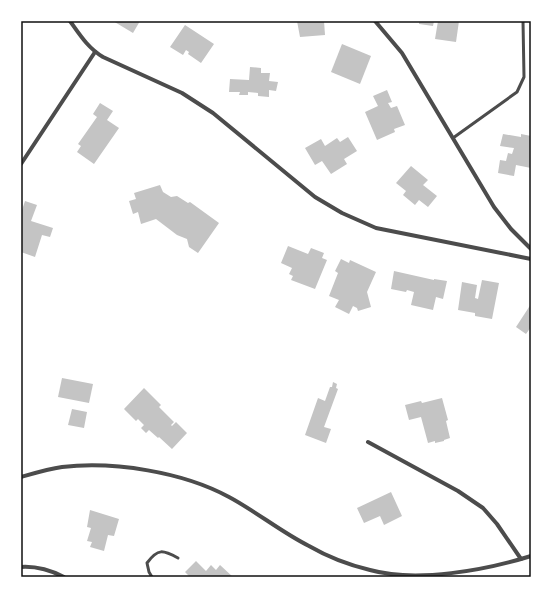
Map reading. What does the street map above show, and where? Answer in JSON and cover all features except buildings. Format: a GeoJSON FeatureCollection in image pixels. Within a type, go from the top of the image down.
{"type":"FeatureCollection","features":[{"type":"Feature","properties":{"kind":"street"},"geometry":{"type":"LineString","coordinates":[[70,21],[95,52],[182,94],[213,113],[315,197],[342,214],[376,228],[531,259]]}},
{"type":"Feature","properties":{"kind":"street"},"geometry":{"type":"LineString","coordinates":[[375,21],[402,53],[494,207],[511,229],[531,249]]}},
{"type":"Feature","properties":{"kind":"street"},"geometry":{"type":"LineString","coordinates":[[21,164],[95,52]]}},
{"type":"Feature","properties":{"kind":"street"},"geometry":{"type":"LineString","coordinates":[[368,442],[458,491],[483,508],[497,524],[521,559]]}},
{"type":"Feature","properties":{"kind":"street"},"geometry":{"type":"LineString","coordinates":[[21,477],[45,470],[63,467],[94,465],[130,468],[168,475],[200,484],[229,497],[309,546],[338,560],[370,570],[402,575],[433,575],[476,568],[531,556]]}},
{"type":"Feature","properties":{"kind":"street"},"geometry":{"type":"LineString","coordinates":[[21,567],[32,566],[49,570],[64,577]]}},
{"type":"Feature","properties":{"kind":"lane"},"geometry":{"type":"LineString","coordinates":[[453,138],[517,92],[524,77],[523,21]]}},
{"type":"Feature","properties":{"kind":"lane"},"geometry":{"type":"LineString","coordinates":[[152,577],[147,563],[153,555],[160,551],[178,558]]}}]}
